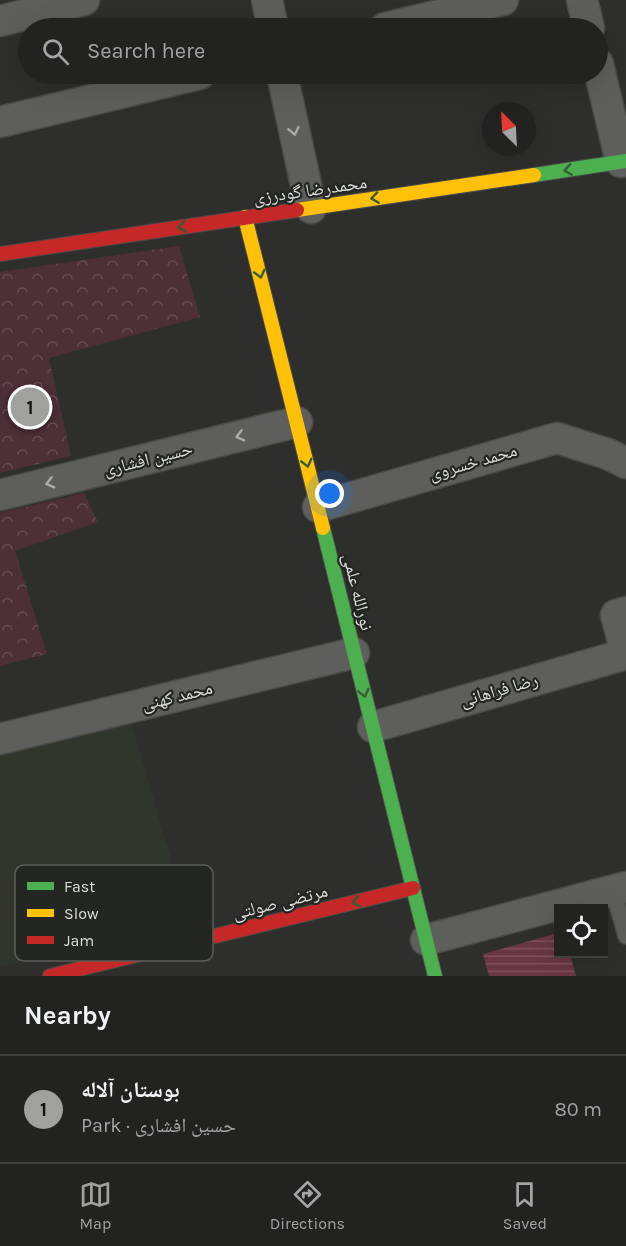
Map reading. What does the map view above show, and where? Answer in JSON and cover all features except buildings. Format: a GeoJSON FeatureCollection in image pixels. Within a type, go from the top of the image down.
{"type":"FeatureCollection","features":[{"type":"Feature","properties":{"kind":"street"},"geometry":{"type":"LineString","coordinates":[[0,21],[84,0]]}},
{"type":"Feature","properties":{"kind":"street"},"geometry":{"type":"LineString","coordinates":[[267,0],[271,18]]}},
{"type":"Feature","properties":{"kind":"street"},"geometry":{"type":"LineString","coordinates":[[427,18],[503,0]]}},
{"type":"Feature","properties":{"kind":"street"},"geometry":{"type":"LineString","coordinates":[[582,0],[586,18]]}},
{"type":"Feature","properties":{"kind":"street"},"geometry":{"type":"LineString","coordinates":[[0,122],[158,84]]}},
{"type":"Feature","properties":{"kind":"street"},"geometry":{"type":"LineString","coordinates":[[284,84],[311,208]]}},
{"type":"Feature","properties":{"kind":"street"},"geometry":{"type":"LineString","coordinates":[[603,84],[624,162]]}},
{"type":"Feature","properties":{"kind":"street","name":"محمدرضا گودرزی"},"geometry":{"type":"LineString","coordinates":[[0,254],[624,162]]}},
{"type":"Feature","properties":{"kind":"street","name":"نورالله علمی"},"geometry":{"type":"LineString","coordinates":[[246,218],[435,976]]}},
{"type":"Feature","properties":{"kind":"street","name":"حسین افشاری"},"geometry":{"type":"LineString","coordinates":[[0,495],[297,422]]}},
{"type":"Feature","properties":{"kind":"street","name":"محمد خسروی"},"geometry":{"type":"LineString","coordinates":[[318,507],[557,438],[608,454],[626,464]]}},
{"type":"Feature","properties":{"kind":"street","name":"رضا فراهانی"},"geometry":{"type":"LineString","coordinates":[[373,727],[626,653],[616,615],[626,612]]}},
{"type":"Feature","properties":{"kind":"street","name":"محمد کهنی"},"geometry":{"type":"LineString","coordinates":[[0,739],[354,652]]}},
{"type":"Feature","properties":{"kind":"street","name":"مرتضی صولتی"},"geometry":{"type":"LineString","coordinates":[[213,936],[413,888]]}},
{"type":"Feature","properties":{"kind":"street"},"geometry":{"type":"LineString","coordinates":[[426,940],[619,888]]}},
{"type":"Feature","properties":{"kind":"street","name":"مرتضی صولتی"},"geometry":{"type":"LineString","coordinates":[[50,976],[112,961]]}},
{"type":"Feature","properties":{"kind":"lane"},"geometry":{"type":"LineString","coordinates":[[619,888],[626,936]]}},
{"type":"Feature","properties":{"kind":"shaded area"},"geometry":{"type":"Polygon","coordinates":[[[130,718],[173,865],[15,865],[15,961],[22,961],[0,967],[0,756],[130,718]]]}},
{"type":"Feature","properties":{"kind":"shaded area"},"geometry":{"type":"Polygon","coordinates":[[[554,934],[554,958],[571,958],[576,976],[489,976],[483,954],[554,934]]]}},
{"type":"Feature","properties":{"kind":"green space"},"geometry":{"type":"Polygon","coordinates":[[[179,246],[200,317],[49,358],[71,456],[0,473],[0,272],[179,246]]]}},
{"type":"Feature","properties":{"kind":"green space"},"geometry":{"type":"Polygon","coordinates":[[[84,493],[98,522],[15,551],[47,654],[0,666],[0,513],[84,493]]]}},
{"type":"Feature","properties":{"kind":"traffic: fast"},"geometry":{"type":"LineString","coordinates":[[534,175],[626,161]]}},
{"type":"Feature","properties":{"kind":"traffic: fast"},"geometry":{"type":"LineString","coordinates":[[323,528],[435,976]]}},
{"type":"Feature","properties":{"kind":"traffic: slow"},"geometry":{"type":"LineString","coordinates":[[297,210],[534,175]]}},
{"type":"Feature","properties":{"kind":"traffic: slow"},"geometry":{"type":"LineString","coordinates":[[245,217],[323,528]]}},
{"type":"Feature","properties":{"kind":"traffic: jam"},"geometry":{"type":"LineString","coordinates":[[0,254],[297,210]]}},
{"type":"Feature","properties":{"kind":"traffic: jam"},"geometry":{"type":"LineString","coordinates":[[213,936],[413,888]]}},
{"type":"Feature","properties":{"kind":"traffic: jam"},"geometry":{"type":"LineString","coordinates":[[50,976],[112,961]]}},
{"type":"Feature","properties":{"kind":"place","name":"بوستان آلاله"},"geometry":{"type":"Point","coordinates":[30,407]}}]}
